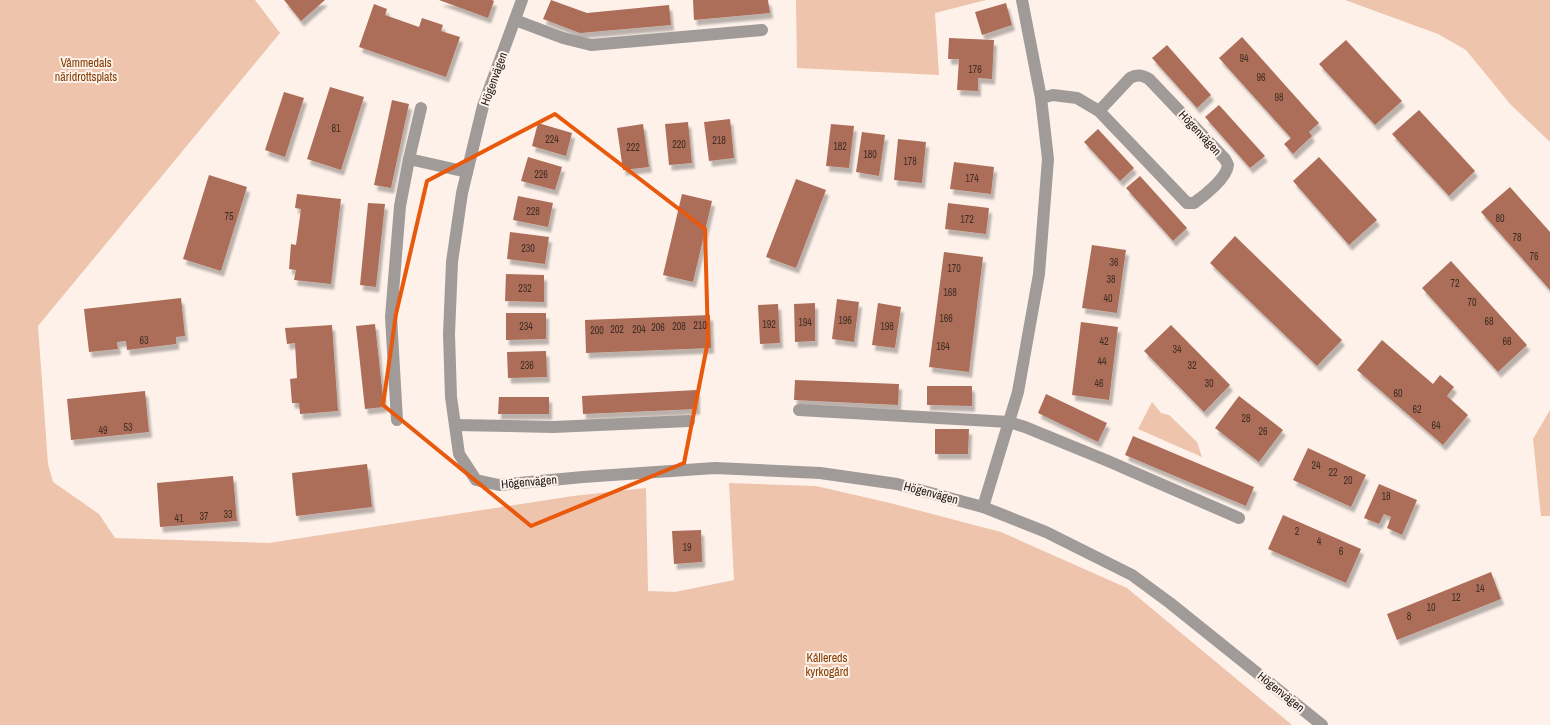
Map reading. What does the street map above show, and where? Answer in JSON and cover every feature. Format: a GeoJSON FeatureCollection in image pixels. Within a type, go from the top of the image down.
{"type":"FeatureCollection","features":[{"type":"Feature","properties":{"kind":"street","name":"Högenvägen"},"geometry":{"type":"LineString","coordinates":[[522,0],[483,106],[462,193],[452,262],[449,334],[450,397],[459,454],[476,480],[499,485],[715,468],[820,473],[896,484],[983,507],[1046,532],[1132,575],[1170,603],[1322,725]]}},
{"type":"Feature","properties":{"kind":"street"},"geometry":{"type":"LineString","coordinates":[[983,507],[1018,392],[1039,274],[1048,159],[1041,98],[1025,1]]}},
{"type":"Feature","properties":{"kind":"street"},"geometry":{"type":"LineString","coordinates":[[515,20],[563,38],[591,45],[762,30]]}},
{"type":"Feature","properties":{"kind":"street","name":"Högenvägen"},"geometry":{"type":"LineString","coordinates":[[1041,98],[1053,95],[1077,98],[1099,111],[1187,202],[1194,204],[1225,174],[1228,165],[1225,159],[1149,79],[1142,76],[1130,78],[1099,111]]}},
{"type":"Feature","properties":{"kind":"street"},"geometry":{"type":"LineString","coordinates":[[397,420],[391,317],[400,206],[421,108]]}},
{"type":"Feature","properties":{"kind":"street"},"geometry":{"type":"LineString","coordinates":[[409,159],[468,172]]}},
{"type":"Feature","properties":{"kind":"street"},"geometry":{"type":"LineString","coordinates":[[799,410],[1009,422],[1108,461],[1239,518]]}},
{"type":"Feature","properties":{"kind":"street"},"geometry":{"type":"LineString","coordinates":[[454,425],[553,427],[689,421]]}},
{"type":"Feature","properties":{"kind":"highlighted area"},"geometry":{"type":"Polygon","coordinates":[[[555,114],[705,229],[708,341],[684,463],[531,526],[383,405],[396,314],[427,181],[555,114]]]}},
{"type":"Feature","properties":{"kind":"green space"},"geometry":{"type":"Polygon","coordinates":[[[0,0],[255,0],[280,33],[38,326],[48,464],[53,482],[99,514],[115,538],[269,543],[573,496],[646,488],[648,591],[675,592],[734,580],[729,483],[816,486],[1001,532],[1127,588],[1292,725],[0,725],[0,0]]]}},
{"type":"Feature","properties":{"kind":"green space"},"geometry":{"type":"Polygon","coordinates":[[[796,0],[986,0],[935,13],[939,75],[797,68],[796,0]]]}},
{"type":"Feature","properties":{"kind":"green space"},"geometry":{"type":"Polygon","coordinates":[[[1345,0],[1550,0],[1550,142],[1511,105],[1466,50],[1438,34],[1345,0]]]}},
{"type":"Feature","properties":{"kind":"green space"},"geometry":{"type":"Polygon","coordinates":[[[1152,402],[1161,413],[1169,415],[1197,442],[1202,457],[1138,429],[1152,402]]]}},
{"type":"Feature","properties":{"kind":"green space"},"geometry":{"type":"Polygon","coordinates":[[[1550,410],[1550,516],[1541,516],[1533,439],[1550,410]]]}},
{"type":"Feature","properties":{"kind":"building"},"geometry":{"type":"Polygon","coordinates":[[[284,0],[325,0],[301,21],[284,0]]]}},
{"type":"Feature","properties":{"kind":"building"},"geometry":{"type":"Polygon","coordinates":[[[439,0],[492,0],[494,1],[488,18],[439,0]]]}},
{"type":"Feature","properties":{"kind":"building"},"geometry":{"type":"Polygon","coordinates":[[[551,0],[587,13],[669,5],[671,25],[580,33],[543,19],[551,0]]]}},
{"type":"Feature","properties":{"kind":"building"},"geometry":{"type":"Polygon","coordinates":[[[693,0],[768,0],[770,13],[694,20],[693,0]]]}},
{"type":"Feature","properties":{"kind":"building"},"geometry":{"type":"Polygon","coordinates":[[[1006,3],[1012,25],[982,35],[975,12],[1006,3]]]}},
{"type":"Feature","properties":{"kind":"building"},"geometry":{"type":"Polygon","coordinates":[[[374,4],[387,9],[385,15],[419,27],[422,18],[443,25],[441,31],[460,37],[446,77],[359,47],[374,4]]]}},
{"type":"Feature","properties":{"kind":"building"},"geometry":{"type":"Polygon","coordinates":[[[1242,37],[1319,123],[1309,132],[1312,136],[1293,154],[1284,144],[1291,138],[1219,58],[1242,37]]]}},
{"type":"Feature","properties":{"kind":"building"},"geometry":{"type":"Polygon","coordinates":[[[949,38],[994,40],[992,79],[978,78],[978,91],[957,90],[959,59],[948,59],[949,38]]]}},
{"type":"Feature","properties":{"kind":"building"},"geometry":{"type":"Polygon","coordinates":[[[1346,40],[1402,101],[1375,125],[1319,64],[1346,40]]]}},
{"type":"Feature","properties":{"kind":"building"},"geometry":{"type":"Polygon","coordinates":[[[1167,45],[1211,95],[1197,108],[1152,58],[1167,45]]]}},
{"type":"Feature","properties":{"kind":"building"},"geometry":{"type":"Polygon","coordinates":[[[330,87],[364,97],[341,170],[307,159],[330,87]]]}},
{"type":"Feature","properties":{"kind":"building"},"geometry":{"type":"Polygon","coordinates":[[[284,92],[304,98],[285,157],[265,150],[284,92]]]}},
{"type":"Feature","properties":{"kind":"building"},"geometry":{"type":"Polygon","coordinates":[[[392,100],[409,104],[391,188],[374,185],[392,100]]]}},
{"type":"Feature","properties":{"kind":"building"},"geometry":{"type":"Polygon","coordinates":[[[1219,105],[1265,156],[1250,168],[1205,117],[1219,105]]]}},
{"type":"Feature","properties":{"kind":"building"},"geometry":{"type":"Polygon","coordinates":[[[1419,110],[1475,171],[1449,196],[1392,134],[1419,110]]]}},
{"type":"Feature","properties":{"kind":"building"},"geometry":{"type":"Polygon","coordinates":[[[730,119],[734,158],[709,161],[704,122],[730,119]]]}},
{"type":"Feature","properties":{"kind":"building"},"geometry":{"type":"Polygon","coordinates":[[[688,122],[692,163],[669,165],[665,124],[688,122]]]}},
{"type":"Feature","properties":{"kind":"building"},"geometry":{"type":"Polygon","coordinates":[[[538,123],[572,133],[566,156],[532,146],[538,123]]]}},
{"type":"Feature","properties":{"kind":"building"},"geometry":{"type":"Polygon","coordinates":[[[643,124],[649,167],[623,170],[617,128],[643,124]]]}},
{"type":"Feature","properties":{"kind":"building"},"geometry":{"type":"Polygon","coordinates":[[[831,124],[854,126],[849,168],[826,166],[831,124]]]}},
{"type":"Feature","properties":{"kind":"building"},"geometry":{"type":"Polygon","coordinates":[[[1098,129],[1134,168],[1120,181],[1084,142],[1098,129]]]}},
{"type":"Feature","properties":{"kind":"building"},"geometry":{"type":"Polygon","coordinates":[[[862,132],[885,135],[879,176],[856,172],[862,132]]]}},
{"type":"Feature","properties":{"kind":"building"},"geometry":{"type":"Polygon","coordinates":[[[898,139],[926,142],[922,183],[894,180],[898,139]]]}},
{"type":"Feature","properties":{"kind":"building"},"geometry":{"type":"Polygon","coordinates":[[[528,157],[562,167],[555,190],[521,181],[528,157]]]}},
{"type":"Feature","properties":{"kind":"building"},"geometry":{"type":"Polygon","coordinates":[[[1319,157],[1377,220],[1349,245],[1293,181],[1319,157]]]}},
{"type":"Feature","properties":{"kind":"building"},"geometry":{"type":"Polygon","coordinates":[[[954,162],[994,167],[991,194],[950,189],[954,162]]]}},
{"type":"Feature","properties":{"kind":"building"},"geometry":{"type":"Polygon","coordinates":[[[209,175],[247,187],[221,271],[183,259],[209,175]]]}},
{"type":"Feature","properties":{"kind":"building"},"geometry":{"type":"Polygon","coordinates":[[[1140,176],[1187,228],[1173,241],[1126,188],[1140,176]]]}},
{"type":"Feature","properties":{"kind":"building"},"geometry":{"type":"Polygon","coordinates":[[[796,179],[826,190],[796,268],[766,257],[796,179]]]}},
{"type":"Feature","properties":{"kind":"building"},"geometry":{"type":"Polygon","coordinates":[[[1510,187],[1550,232],[1550,290],[1481,212],[1510,187]]]}},
{"type":"Feature","properties":{"kind":"building"},"geometry":{"type":"Polygon","coordinates":[[[297,194],[341,199],[331,284],[294,280],[296,270],[289,269],[291,244],[296,245],[301,209],[295,208],[297,194]]]}},
{"type":"Feature","properties":{"kind":"building"},"geometry":{"type":"Polygon","coordinates":[[[682,194],[712,201],[693,282],[663,275],[682,194]]]}},
{"type":"Feature","properties":{"kind":"building"},"geometry":{"type":"Polygon","coordinates":[[[518,196],[553,203],[548,227],[513,220],[518,196]]]}},
{"type":"Feature","properties":{"kind":"building"},"geometry":{"type":"Polygon","coordinates":[[[368,203],[385,204],[376,287],[360,285],[368,203]]]}},
{"type":"Feature","properties":{"kind":"building"},"geometry":{"type":"Polygon","coordinates":[[[948,203],[989,208],[986,234],[945,229],[948,203]]]}},
{"type":"Feature","properties":{"kind":"building"},"geometry":{"type":"Polygon","coordinates":[[[510,232],[549,237],[545,264],[507,259],[510,232]]]}},
{"type":"Feature","properties":{"kind":"building"},"geometry":{"type":"Polygon","coordinates":[[[1235,236],[1342,340],[1317,366],[1210,263],[1235,236]]]}},
{"type":"Feature","properties":{"kind":"building"},"geometry":{"type":"Polygon","coordinates":[[[1092,245],[1126,250],[1117,313],[1082,308],[1092,245]]]}},
{"type":"Feature","properties":{"kind":"building"},"geometry":{"type":"Polygon","coordinates":[[[944,252],[983,257],[969,372],[929,367],[944,252]]]}},
{"type":"Feature","properties":{"kind":"building"},"geometry":{"type":"Polygon","coordinates":[[[1451,261],[1527,345],[1498,372],[1422,288],[1451,261]]]}},
{"type":"Feature","properties":{"kind":"building"},"geometry":{"type":"Polygon","coordinates":[[[506,274],[544,275],[544,302],[505,301],[506,274]]]}},
{"type":"Feature","properties":{"kind":"building"},"geometry":{"type":"Polygon","coordinates":[[[181,298],[185,336],[176,337],[176,344],[127,350],[126,341],[117,342],[118,349],[89,352],[84,309],[181,298]]]}},
{"type":"Feature","properties":{"kind":"building"},"geometry":{"type":"Polygon","coordinates":[[[837,299],[859,302],[854,342],[832,339],[837,299]]]}},
{"type":"Feature","properties":{"kind":"building"},"geometry":{"type":"Polygon","coordinates":[[[815,303],[815,341],[795,342],[794,304],[815,303]]]}},
{"type":"Feature","properties":{"kind":"building"},"geometry":{"type":"Polygon","coordinates":[[[878,303],[901,307],[895,348],[872,345],[878,303]]]}},
{"type":"Feature","properties":{"kind":"building"},"geometry":{"type":"Polygon","coordinates":[[[778,304],[780,343],[760,344],[758,305],[778,304]]]}},
{"type":"Feature","properties":{"kind":"building"},"geometry":{"type":"Polygon","coordinates":[[[506,313],[546,313],[546,339],[506,340],[506,313]]]}},
{"type":"Feature","properties":{"kind":"building"},"geometry":{"type":"Polygon","coordinates":[[[710,315],[711,348],[586,353],[585,320],[710,315]]]}},
{"type":"Feature","properties":{"kind":"building"},"geometry":{"type":"Polygon","coordinates":[[[1081,322],[1118,327],[1109,400],[1072,395],[1081,322]]]}},
{"type":"Feature","properties":{"kind":"building"},"geometry":{"type":"Polygon","coordinates":[[[375,324],[384,407],[365,409],[356,326],[375,324]]]}},
{"type":"Feature","properties":{"kind":"building"},"geometry":{"type":"Polygon","coordinates":[[[332,325],[338,411],[300,414],[299,403],[292,403],[290,379],[297,378],[295,343],[287,344],[285,328],[332,325]]]}},
{"type":"Feature","properties":{"kind":"building"},"geometry":{"type":"Polygon","coordinates":[[[1171,325],[1230,385],[1204,412],[1144,351],[1171,325]]]}},
{"type":"Feature","properties":{"kind":"building"},"geometry":{"type":"Polygon","coordinates":[[[1382,340],[1433,384],[1440,375],[1454,387],[1447,396],[1468,415],[1443,445],[1357,370],[1382,340]]]}},
{"type":"Feature","properties":{"kind":"building"},"geometry":{"type":"Polygon","coordinates":[[[546,351],[547,377],[508,378],[507,352],[546,351]]]}},
{"type":"Feature","properties":{"kind":"building"},"geometry":{"type":"Polygon","coordinates":[[[795,380],[899,384],[898,405],[794,400],[795,380]]]}},
{"type":"Feature","properties":{"kind":"building"},"geometry":{"type":"Polygon","coordinates":[[[927,386],[972,386],[972,406],[927,405],[927,386]]]}},
{"type":"Feature","properties":{"kind":"building"},"geometry":{"type":"Polygon","coordinates":[[[697,390],[697,409],[583,414],[582,396],[697,390]]]}},
{"type":"Feature","properties":{"kind":"building"},"geometry":{"type":"Polygon","coordinates":[[[145,391],[149,432],[71,440],[67,399],[145,391]]]}},
{"type":"Feature","properties":{"kind":"building"},"geometry":{"type":"Polygon","coordinates":[[[1046,394],[1107,423],[1098,442],[1038,413],[1046,394]]]}},
{"type":"Feature","properties":{"kind":"building"},"geometry":{"type":"Polygon","coordinates":[[[1239,396],[1283,430],[1259,462],[1215,428],[1239,396]]]}},
{"type":"Feature","properties":{"kind":"building"},"geometry":{"type":"Polygon","coordinates":[[[499,397],[549,397],[549,414],[498,414],[499,397]]]}},
{"type":"Feature","properties":{"kind":"building"},"geometry":{"type":"Polygon","coordinates":[[[935,429],[969,429],[968,454],[935,454],[935,429]]]}},
{"type":"Feature","properties":{"kind":"building"},"geometry":{"type":"Polygon","coordinates":[[[1133,436],[1254,487],[1246,506],[1125,455],[1133,436]]]}},
{"type":"Feature","properties":{"kind":"building"},"geometry":{"type":"Polygon","coordinates":[[[1308,448],[1366,475],[1351,507],[1293,480],[1308,448]]]}},
{"type":"Feature","properties":{"kind":"building"},"geometry":{"type":"Polygon","coordinates":[[[367,464],[372,507],[296,516],[292,473],[367,464]]]}},
{"type":"Feature","properties":{"kind":"building"},"geometry":{"type":"Polygon","coordinates":[[[233,476],[237,521],[160,527],[157,483],[233,476]]]}},
{"type":"Feature","properties":{"kind":"building"},"geometry":{"type":"Polygon","coordinates":[[[1379,484],[1417,500],[1402,535],[1387,528],[1391,517],[1384,514],[1379,524],[1364,518],[1379,484]]]}},
{"type":"Feature","properties":{"kind":"building"},"geometry":{"type":"Polygon","coordinates":[[[1283,515],[1361,549],[1346,583],[1268,549],[1283,515]]]}},
{"type":"Feature","properties":{"kind":"building"},"geometry":{"type":"Polygon","coordinates":[[[701,530],[702,562],[674,564],[672,531],[701,530]]]}},
{"type":"Feature","properties":{"kind":"building"},"geometry":{"type":"Polygon","coordinates":[[[1491,572],[1501,599],[1397,640],[1387,614],[1491,572]]]}},
{"type":"Feature","properties":{"kind":"park label","name":"Våmmedals näridrottsplats"},"geometry":{"type":"Point","coordinates":[86,70]}},
{"type":"Feature","properties":{"kind":"park label","name":"Kållereds kyrkogård"},"geometry":{"type":"Point","coordinates":[827,665]}}]}
